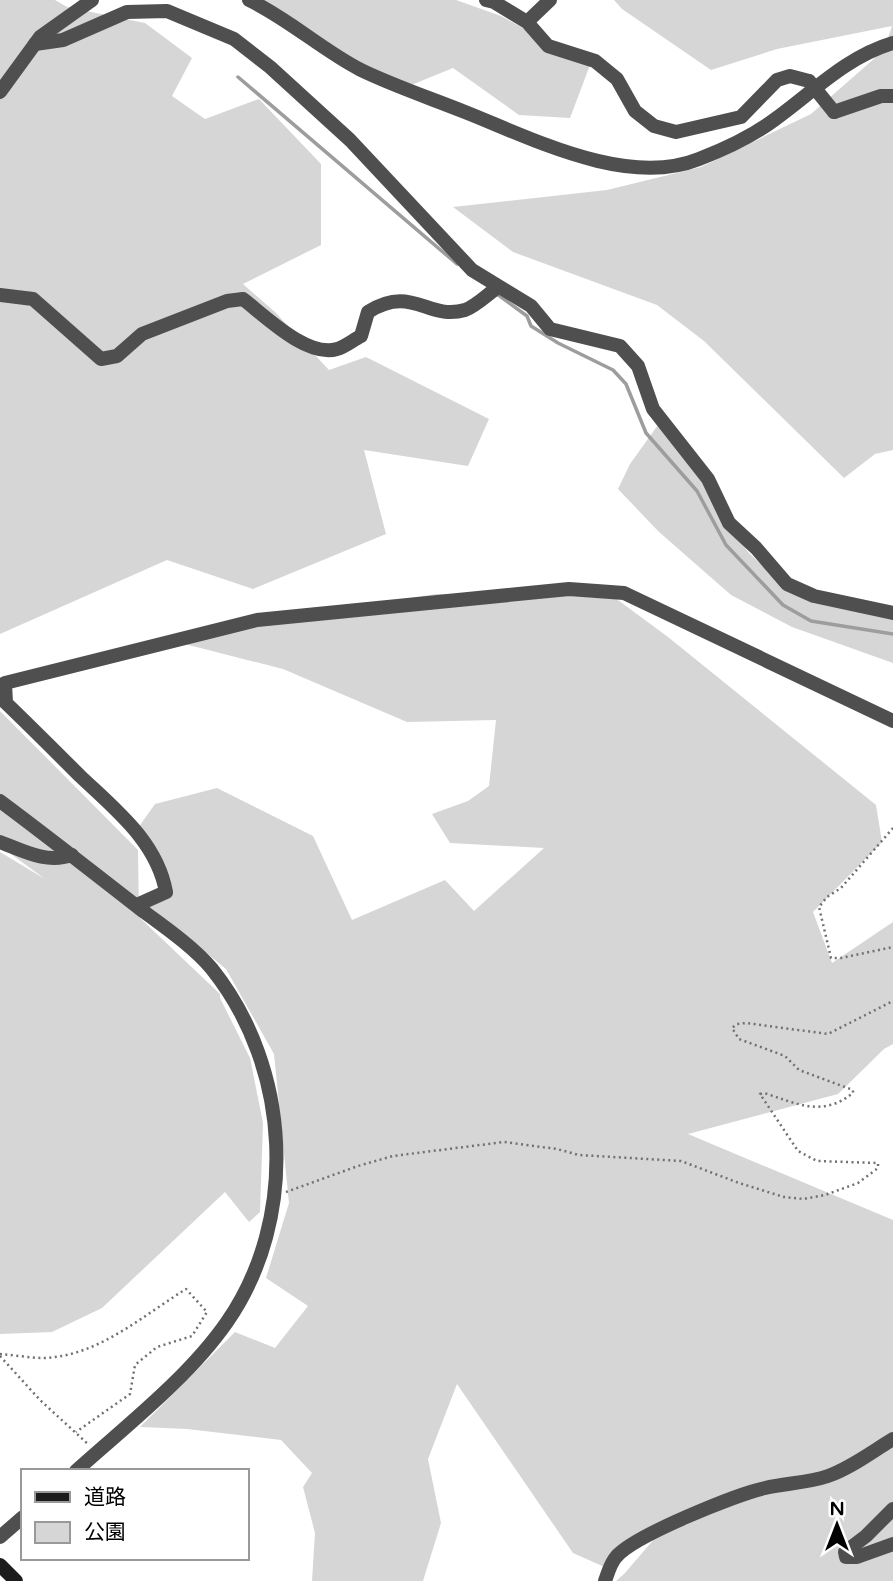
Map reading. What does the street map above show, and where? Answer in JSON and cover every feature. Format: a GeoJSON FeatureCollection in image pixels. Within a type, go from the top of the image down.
{"type":"FeatureCollection","features":[{"type":"Feature","properties":{"kind":"main road"},"geometry":{"type":"LineString","coordinates":[[0,1565],[16,1581]]}},
{"type":"Feature","properties":{"kind":"street"},"geometry":{"type":"LineString","coordinates":[[0,92],[35,44],[55,25],[92,0]]}},
{"type":"Feature","properties":{"kind":"street"},"geometry":{"type":"LineString","coordinates":[[249,0],[270,10],[328,51],[374,76],[579,156],[628,166],[680,164],[725,148],[772,122],[834,73],[859,57],[893,43]]}},
{"type":"Feature","properties":{"kind":"street"},"geometry":{"type":"LineString","coordinates":[[486,0],[527,22],[548,46],[595,61],[617,79],[635,111],[654,125],[676,132],[741,117],[777,80],[790,76],[809,81],[834,112],[881,96],[893,96]]}},
{"type":"Feature","properties":{"kind":"street"},"geometry":{"type":"LineString","coordinates":[[527,22],[550,0]]}},
{"type":"Feature","properties":{"kind":"street"},"geometry":{"type":"LineString","coordinates":[[35,44],[63,40],[127,12],[167,11],[234,39],[270,66],[350,140],[448,247],[493,290],[531,306],[550,329],[620,346],[638,366],[653,408],[708,479],[729,523],[756,548],[787,584],[814,596],[893,613]]}},
{"type":"Feature","properties":{"kind":"street"},"geometry":{"type":"LineString","coordinates":[[0,295],[33,299],[101,359],[117,356],[142,334],[227,301],[243,299],[297,340],[315,350],[336,349],[360,336],[368,312],[382,303],[400,299],[452,311],[467,309],[493,290]]}},
{"type":"Feature","properties":{"kind":"street"},"geometry":{"type":"LineString","coordinates":[[136,905],[166,892],[164,880],[152,854],[133,827],[6,703],[5,682],[257,620],[569,589],[624,593],[893,722]]}},
{"type":"Feature","properties":{"kind":"street"},"geometry":{"type":"LineString","coordinates":[[0,801],[204,960],[243,1018],[270,1093],[275,1132],[275,1196],[272,1219],[258,1263],[227,1322],[198,1359],[78,1469]]}},
{"type":"Feature","properties":{"kind":"street"},"geometry":{"type":"LineString","coordinates":[[0,842],[41,858],[63,858],[72,855]]}},
{"type":"Feature","properties":{"kind":"street"},"geometry":{"type":"LineString","coordinates":[[605,1581],[617,1556],[638,1541],[666,1527],[744,1494],[832,1475],[893,1439]]}},
{"type":"Feature","properties":{"kind":"street"},"geometry":{"type":"LineString","coordinates":[[893,1509],[845,1552],[846,1557],[857,1557],[893,1544]]}},
{"type":"Feature","properties":{"kind":"street"},"geometry":{"type":"LineString","coordinates":[[0,1537],[21,1519]]}},
{"type":"Feature","properties":{"kind":"path"},"geometry":{"type":"LineString","coordinates":[[893,828],[850,879],[819,907],[831,958],[893,947]]}},
{"type":"Feature","properties":{"kind":"path"},"geometry":{"type":"LineString","coordinates":[[275,1196],[393,1156],[504,1142],[556,1149],[579,1156],[681,1161],[739,1184],[783,1197],[803,1199],[825,1195],[858,1184],[878,1168],[877,1163],[817,1161],[798,1151],[760,1094],[811,1108],[846,1098],[853,1090],[799,1070],[785,1056],[739,1038],[732,1028],[746,1023],[828,1034],[893,1001]]}},
{"type":"Feature","properties":{"kind":"path"},"geometry":{"type":"LineString","coordinates":[[0,1355],[44,1358],[75,1353],[103,1343],[186,1290],[208,1312],[192,1336],[157,1347],[135,1365],[130,1394],[76,1432]]}},
{"type":"Feature","properties":{"kind":"path"},"geometry":{"type":"LineString","coordinates":[[0,1355],[40,1400],[97,1452]]}},
{"type":"Feature","properties":{"kind":"green space"},"geometry":{"type":"Polygon","coordinates":[[[0,0],[55,0],[67,7],[145,23],[192,58],[172,96],[205,119],[259,99],[321,164],[321,245],[243,284],[275,312],[329,370],[366,357],[489,419],[468,466],[364,450],[386,534],[253,589],[167,560],[0,634],[0,0]]]}},
{"type":"Feature","properties":{"kind":"green space"},"geometry":{"type":"Polygon","coordinates":[[[245,0],[456,0],[501,16],[590,65],[570,118],[519,115],[453,68],[404,88],[245,0]]]}},
{"type":"Feature","properties":{"kind":"green space"},"geometry":{"type":"Polygon","coordinates":[[[614,0],[893,0],[893,450],[875,454],[844,478],[704,341],[657,305],[513,252],[453,207],[607,190],[701,167],[811,114],[884,50],[892,26],[777,49],[711,70],[622,9],[614,0]]]}},
{"type":"Feature","properties":{"kind":"green space"},"geometry":{"type":"Polygon","coordinates":[[[658,425],[699,467],[723,517],[748,552],[788,590],[893,614],[893,663],[792,627],[731,595],[658,531],[618,489],[630,464],[658,425]]]}},
{"type":"Feature","properties":{"kind":"green space"},"geometry":{"type":"Polygon","coordinates":[[[607,592],[668,637],[876,805],[882,842],[813,912],[832,963],[893,922],[893,1044],[884,1049],[838,1094],[688,1134],[893,1220],[893,1581],[616,1581],[662,1530],[609,1569],[573,1553],[457,1384],[428,1459],[441,1523],[423,1581],[312,1581],[315,1533],[303,1487],[312,1473],[281,1440],[187,1429],[140,1427],[235,1332],[275,1348],[308,1306],[266,1278],[289,1203],[274,1054],[226,969],[144,902],[166,892],[138,828],[155,804],[217,788],[313,836],[352,920],[445,880],[474,911],[544,848],[450,843],[432,814],[468,801],[489,786],[496,720],[407,722],[283,669],[169,640],[285,617],[436,594],[607,592]]]}},
{"type":"Feature","properties":{"kind":"green space"},"geometry":{"type":"Polygon","coordinates":[[[0,711],[138,850],[139,917],[220,994],[250,1058],[263,1123],[260,1212],[249,1222],[225,1192],[102,1308],[52,1332],[0,1334],[0,852],[45,879],[0,846],[0,711]]]}},
{"type":"Feature","properties":{"kind":"waterway"},"geometry":{"type":"LineString","coordinates":[[238,77],[457,264]]}},
{"type":"Feature","properties":{"kind":"waterway"},"geometry":{"type":"LineString","coordinates":[[497,294],[527,316],[531,326],[558,343],[613,370],[626,384],[646,433],[697,491],[726,545],[783,605],[811,621],[893,634]]}}]}
